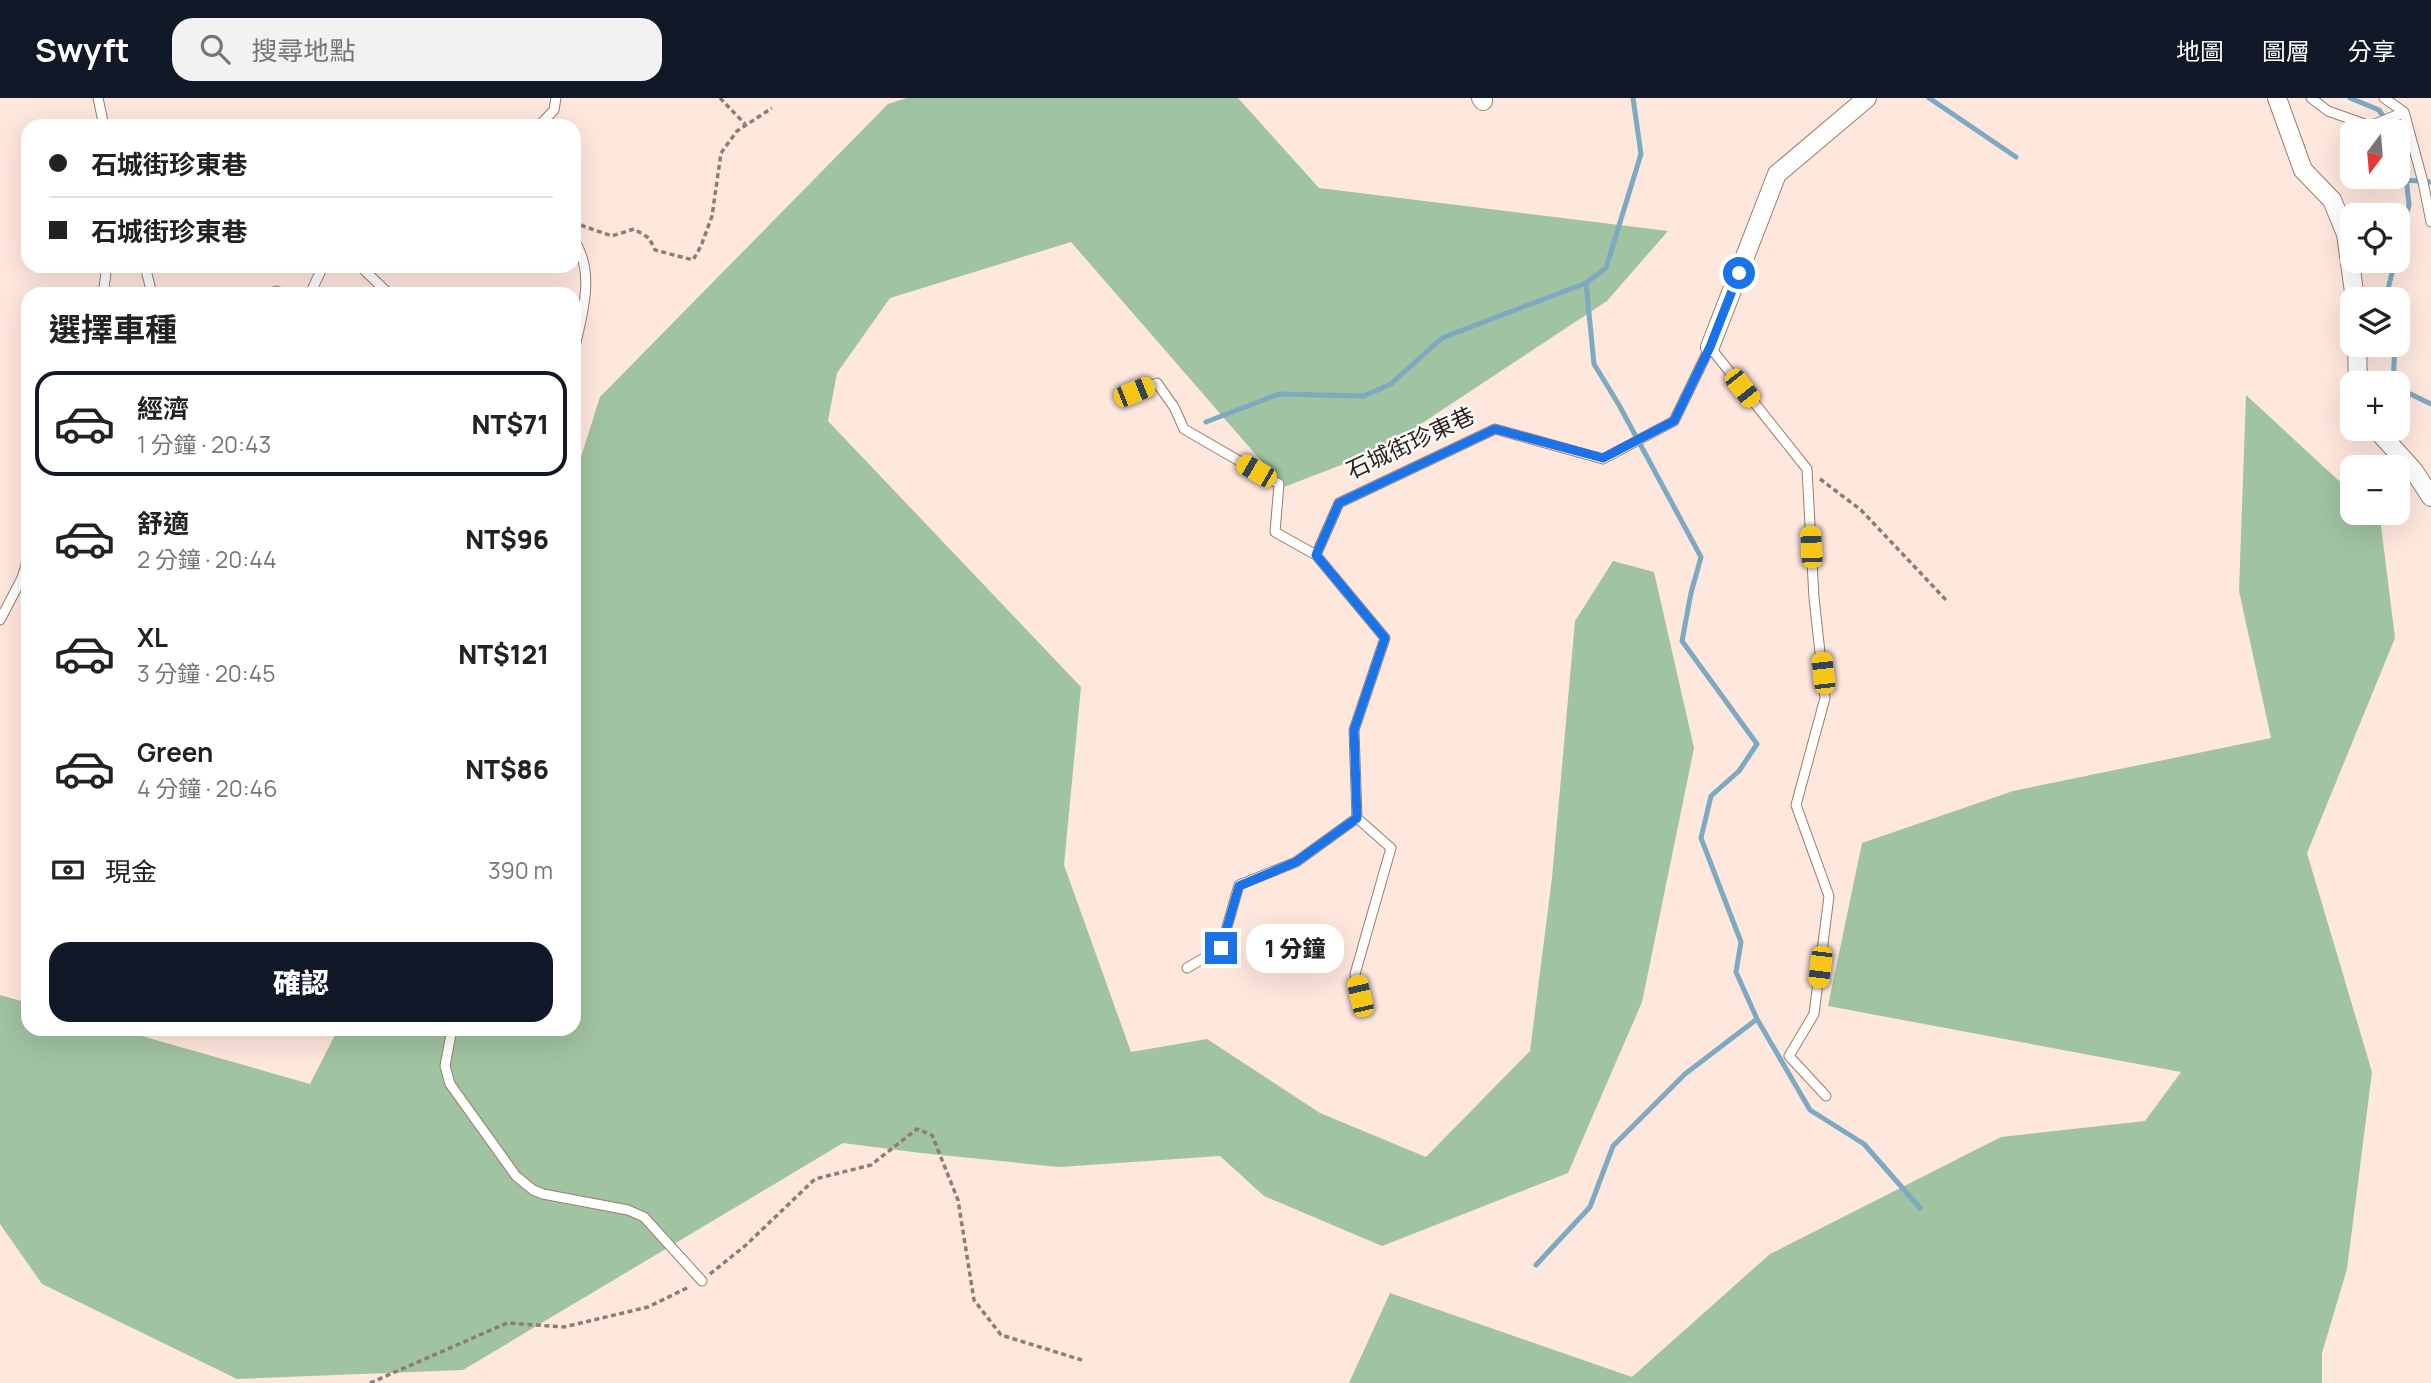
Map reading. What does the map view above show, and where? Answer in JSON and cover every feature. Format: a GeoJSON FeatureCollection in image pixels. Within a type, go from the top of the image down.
{"type":"FeatureCollection","features":[{"type":"Feature","properties":{"kind":"street","name":"石城街珍東巷"},"geometry":{"type":"LineString","coordinates":[[1710,347],[1777,173],[1867,98]]}},
{"type":"Feature","properties":{"kind":"street"},"geometry":{"type":"LineString","coordinates":[[2277,98],[2303,170],[2332,200],[2346,234],[2353,287]]}},
{"type":"Feature","properties":{"kind":"street"},"geometry":{"type":"LineString","coordinates":[[2387,441],[2414,471],[2431,497]]}},
{"type":"Feature","properties":{"kind":"lane"},"geometry":{"type":"LineString","coordinates":[[99,98],[103,119]]}},
{"type":"Feature","properties":{"kind":"lane"},"geometry":{"type":"LineString","coordinates":[[545,119],[554,110],[556,98]]}},
{"type":"Feature","properties":{"kind":"lane"},"geometry":{"type":"LineString","coordinates":[[2311,98],[2328,111],[2370,126],[2404,112]]}},
{"type":"Feature","properties":{"kind":"lane"},"geometry":{"type":"LineString","coordinates":[[2384,98],[2404,112],[2431,222]]}},
{"type":"Feature","properties":{"kind":"lane"},"geometry":{"type":"LineString","coordinates":[[581,255],[586,265],[581,318]]}},
{"type":"Feature","properties":{"kind":"lane"},"geometry":{"type":"LineString","coordinates":[[367,273],[382,287]]}},
{"type":"Feature","properties":{"kind":"lane"},"geometry":{"type":"LineString","coordinates":[[1710,347],[1807,469],[1814,598],[1825,698],[1796,805],[1829,897],[1814,1014],[1790,1056],[1826,1096]]}},
{"type":"Feature","properties":{"kind":"lane","name":"石城街珍東巷"},"geometry":{"type":"LineString","coordinates":[[1316,555],[1339,503],[1495,429],[1603,458],[1674,421],[1710,347]]}},
{"type":"Feature","properties":{"kind":"lane"},"geometry":{"type":"LineString","coordinates":[[1134,392],[1157,383],[1174,407],[1184,429],[1279,484],[1275,532],[1316,555],[1385,638],[1354,730],[1357,818],[1391,849],[1355,974],[1360,996]]}},
{"type":"Feature","properties":{"kind":"lane"},"geometry":{"type":"LineString","coordinates":[[0,620],[21,580]]}},
{"type":"Feature","properties":{"kind":"lane"},"geometry":{"type":"LineString","coordinates":[[1187,968],[1221,948],[1239,886],[1296,862],[1357,818]]}},
{"type":"Feature","properties":{"kind":"lane"},"geometry":{"type":"LineString","coordinates":[[451,1036],[446,1058],[448,1080],[516,1176],[543,1195],[628,1210],[644,1217],[702,1281]]}},
{"type":"Feature","properties":{"kind":"path"},"geometry":{"type":"LineString","coordinates":[[720,98],[746,125]]}},
{"type":"Feature","properties":{"kind":"path"},"geometry":{"type":"LineString","coordinates":[[581,225],[612,236],[634,229],[649,237],[655,250],[693,260],[712,216],[721,153],[737,131],[772,108]]}},
{"type":"Feature","properties":{"kind":"path"},"geometry":{"type":"LineString","coordinates":[[1807,469],[1861,510],[1945,600]]}},
{"type":"Feature","properties":{"kind":"path"},"geometry":{"type":"LineString","coordinates":[[370,1383],[507,1323],[564,1327],[648,1307],[702,1281],[746,1245],[815,1180],[871,1165],[917,1129],[932,1135],[958,1200],[974,1300],[1001,1335],[1082,1360]]}},
{"type":"Feature","properties":{"kind":"green space"},"geometry":{"type":"Polygon","coordinates":[[[907,98],[1238,98],[1319,188],[1668,231],[1607,301],[1383,449],[1284,487],[1071,242],[890,298],[837,373],[828,421],[1081,687],[1064,865],[1131,1052],[1207,1039],[1320,1113],[1426,1157],[1530,1051],[1552,878],[1575,621],[1613,561],[1654,572],[1694,748],[1642,1002],[1568,1173],[1382,1246],[1264,1196],[1220,1156],[1059,1167],[843,1143],[463,1370],[237,1379],[42,1284],[0,1224],[0,995],[21,1001],[21,1036],[142,1036],[310,1084],[334,1036],[581,1036],[581,457],[600,397],[888,104],[907,98]]]}},
{"type":"Feature","properties":{"kind":"green space"},"geometry":{"type":"Polygon","coordinates":[[[2246,395],[2340,482],[2340,525],[2381,525],[2395,638],[2307,853],[2372,1072],[2347,1269],[2322,1353],[2322,1383],[1349,1383],[1390,1293],[1632,1377],[1770,1254],[2001,1137],[2145,1121],[2181,1072],[1828,1006],[1862,843],[2013,791],[2271,738],[2239,591],[2246,395]]]}},
{"type":"Feature","properties":{"kind":"waterway"},"geometry":{"type":"LineString","coordinates":[[1633,98],[1641,154],[1606,268],[1586,283],[1594,364],[1701,557],[1682,641],[1757,744],[1739,771],[1711,796],[1701,838],[1741,942],[1736,972],[1757,1019],[1810,1110],[1864,1144],[1920,1208]]}},
{"type":"Feature","properties":{"kind":"waterway"},"geometry":{"type":"LineString","coordinates":[[1929,98],[2016,157]]}},
{"type":"Feature","properties":{"kind":"waterway"},"geometry":{"type":"LineString","coordinates":[[2350,98],[2379,110],[2385,119]]}},
{"type":"Feature","properties":{"kind":"waterway"},"geometry":{"type":"LineString","coordinates":[[2410,180],[2431,182]]}},
{"type":"Feature","properties":{"kind":"waterway"},"geometry":{"type":"LineString","coordinates":[[2407,189],[2409,203]]}},
{"type":"Feature","properties":{"kind":"waterway"},"geometry":{"type":"LineString","coordinates":[[2388,287],[2392,273]]}},
{"type":"Feature","properties":{"kind":"waterway"},"geometry":{"type":"LineString","coordinates":[[1206,422],[1279,394],[1364,396],[1391,384],[1442,338],[1586,283]]}},
{"type":"Feature","properties":{"kind":"waterway"},"geometry":{"type":"LineString","coordinates":[[2394,357],[2394,371]]}},
{"type":"Feature","properties":{"kind":"waterway"},"geometry":{"type":"LineString","coordinates":[[2410,394],[2431,404]]}},
{"type":"Feature","properties":{"kind":"waterway"},"geometry":{"type":"LineString","coordinates":[[1536,1265],[1590,1207],[1613,1146],[1685,1074],[1757,1019]]}},
{"type":"Feature","properties":{"kind":"route"},"geometry":{"type":"LineString","coordinates":[[1221,948],[1239,886],[1296,862],[1357,818],[1354,730],[1385,638],[1316,555],[1339,503],[1495,429],[1603,458],[1674,421],[1710,347],[1739,273]]}}]}
